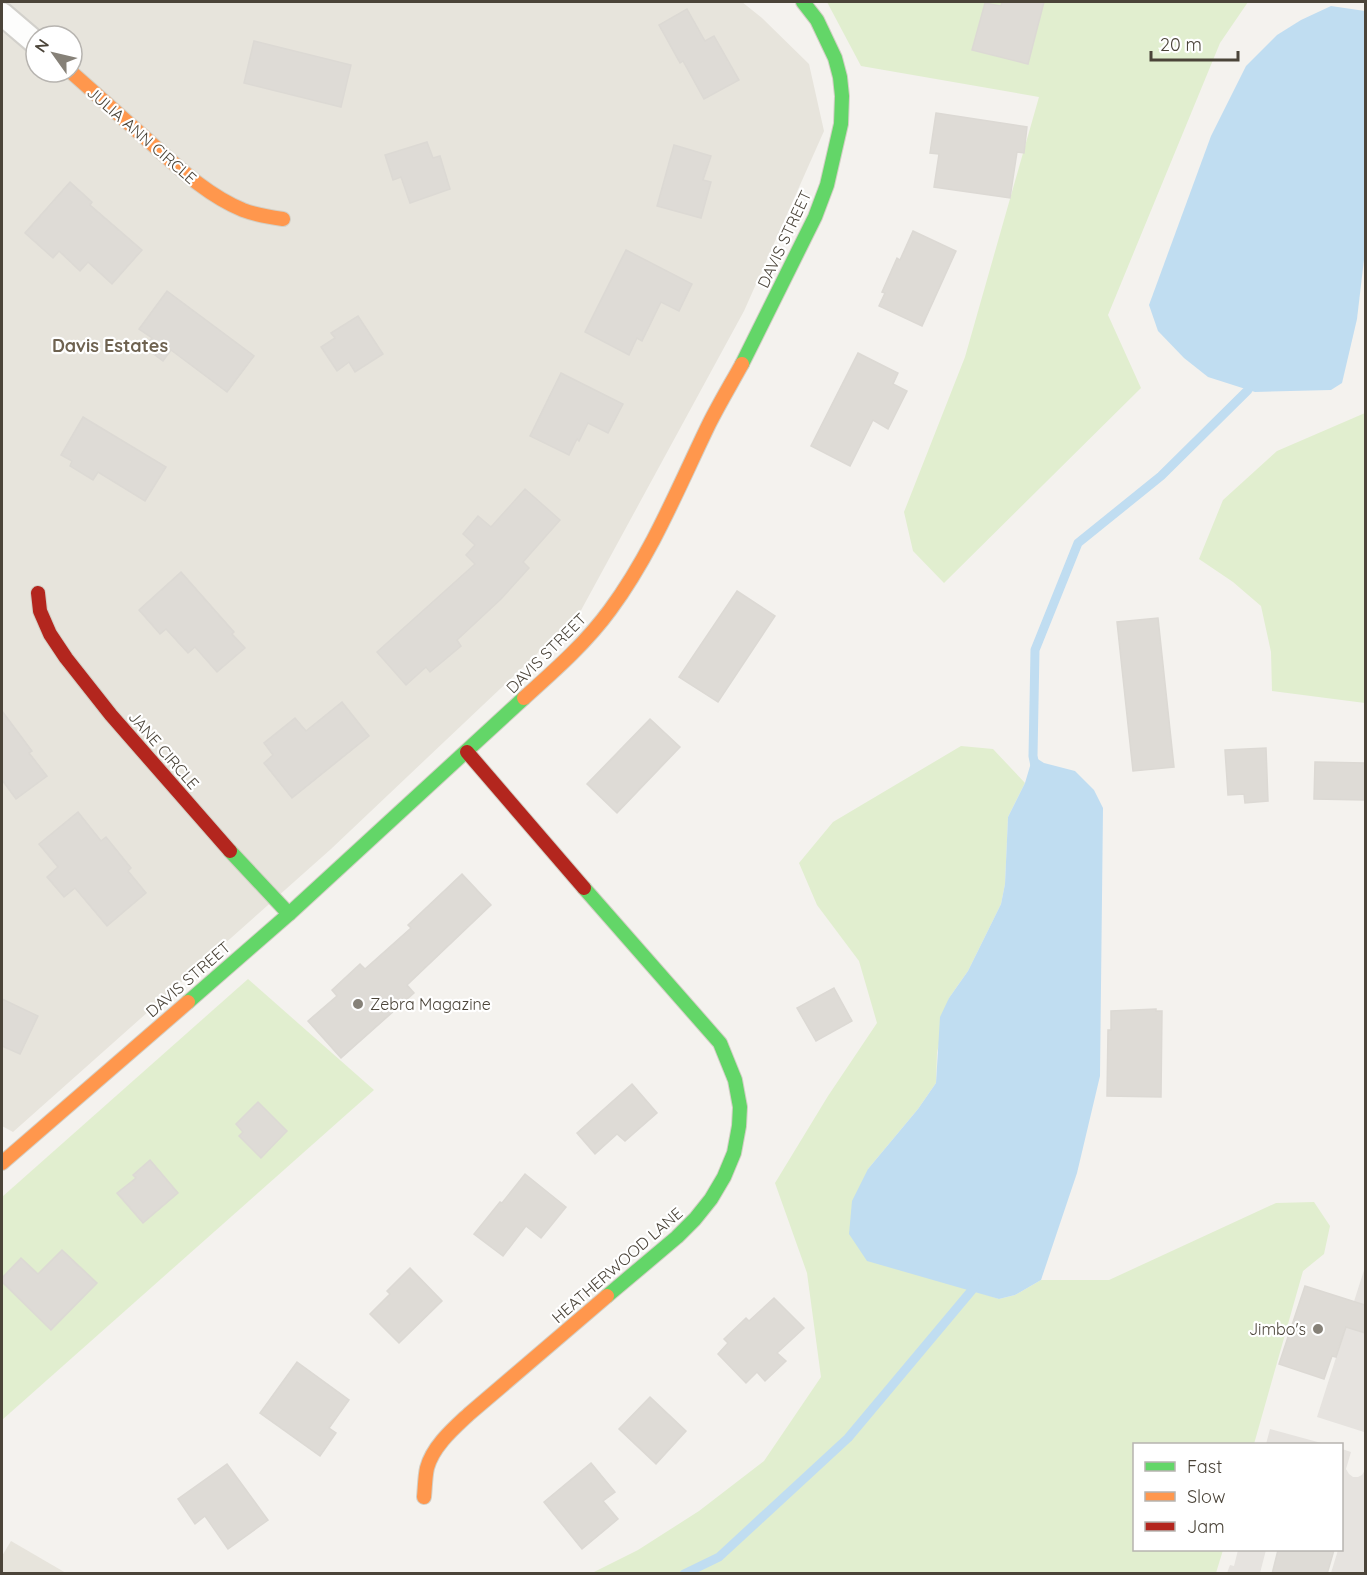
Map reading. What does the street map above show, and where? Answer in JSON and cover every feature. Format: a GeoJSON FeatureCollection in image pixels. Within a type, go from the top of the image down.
{"type":"FeatureCollection","features":[{"type":"Feature","properties":{"kind":"street","name":"DAVIS STREET"},"geometry":{"type":"LineString","coordinates":[[5,1156],[289,914],[561,664],[589,636],[610,610],[641,563],[668,515],[710,422],[749,350],[815,217],[827,185],[841,124],[840,77],[835,58],[817,20],[803,2]]}},
{"type":"Feature","properties":{"kind":"street"},"geometry":{"type":"LineString","coordinates":[[2,14],[24,33]]}},
{"type":"Feature","properties":{"kind":"street","name":"JULIA ANN CIRCLE"},"geometry":{"type":"LineString","coordinates":[[84,84],[193,181],[249,213],[283,219]]}},
{"type":"Feature","properties":{"kind":"street","name":"JANE CIRCLE"},"geometry":{"type":"LineString","coordinates":[[38,593],[40,611],[50,634],[72,666],[111,715],[247,871],[289,914]]}},
{"type":"Feature","properties":{"kind":"street","name":"HEATHERWOOD LANE"},"geometry":{"type":"LineString","coordinates":[[424,1497],[429,1464],[447,1434],[688,1228],[703,1211],[716,1193],[732,1160],[737,1141],[741,1105],[730,1064],[720,1043],[467,752]]}},
{"type":"Feature","properties":{"kind":"shaded area"},"geometry":{"type":"Polygon","coordinates":[[[2,2],[742,2],[762,18],[809,64],[824,131],[744,311],[579,614],[331,849],[13,1132],[2,1126],[2,2]]]}},
{"type":"Feature","properties":{"kind":"shaded area"},"geometry":{"type":"Polygon","coordinates":[[[1365,1267],[1365,1433],[1317,1417],[1365,1267]]]}},
{"type":"Feature","properties":{"kind":"shaded area"},"geometry":{"type":"Polygon","coordinates":[[[1270,1429],[1321,1443],[1266,1443],[1270,1429]]]}},
{"type":"Feature","properties":{"kind":"shaded area"},"geometry":{"type":"Polygon","coordinates":[[[1343,1449],[1351,1452],[1346,1469],[1349,1474],[1358,1477],[1365,1470],[1365,1573],[1331,1573],[1338,1551],[1343,1551],[1343,1449]]]}},
{"type":"Feature","properties":{"kind":"shaded area"},"geometry":{"type":"Polygon","coordinates":[[[11,1541],[66,1573],[2,1573],[2,1556],[11,1541]]]}},
{"type":"Feature","properties":{"kind":"shaded area"},"geometry":{"type":"Polygon","coordinates":[[[1238,1551],[1266,1551],[1260,1573],[1227,1573],[1230,1565],[1234,1566],[1238,1551]]]}},
{"type":"Feature","properties":{"kind":"green space"},"geometry":{"type":"Polygon","coordinates":[[[827,2],[1248,2],[1220,43],[1108,315],[1141,388],[944,583],[913,551],[904,512],[965,357],[1039,97],[861,66],[827,2]]]}},
{"type":"Feature","properties":{"kind":"green space"},"geometry":{"type":"Polygon","coordinates":[[[1365,413],[1365,703],[1272,691],[1271,652],[1261,606],[1233,582],[1199,559],[1223,500],[1277,451],[1365,413]]]}},
{"type":"Feature","properties":{"kind":"green space"},"geometry":{"type":"Polygon","coordinates":[[[961,746],[993,749],[1025,783],[1008,817],[1005,884],[1001,904],[968,971],[949,998],[937,1053],[936,1083],[918,1109],[868,1169],[972,1290],[999,1299],[1015,1295],[1041,1280],[1109,1280],[1276,1203],[1314,1202],[1330,1226],[1324,1254],[1303,1271],[1254,1443],[1133,1443],[1133,1551],[1223,1551],[1216,1573],[590,1574],[638,1550],[699,1511],[764,1461],[821,1377],[807,1273],[775,1183],[828,1096],[877,1023],[859,961],[817,905],[799,863],[833,822],[961,746]]]}},
{"type":"Feature","properties":{"kind":"green space"},"geometry":{"type":"Polygon","coordinates":[[[248,979],[374,1090],[2,1420],[2,1197],[248,979]]]}},
{"type":"Feature","properties":{"kind":"water"},"geometry":{"type":"Polygon","coordinates":[[[1331,6],[1365,11],[1365,251],[1357,319],[1342,383],[1331,390],[1255,392],[1208,377],[1184,358],[1158,331],[1149,305],[1211,136],[1246,66],[1277,35],[1301,20],[1331,6]]]}},
{"type":"Feature","properties":{"kind":"water"},"geometry":{"type":"Polygon","coordinates":[[[1033,756],[1044,763],[1075,771],[1094,790],[1103,808],[1100,1076],[1077,1173],[1041,1280],[1015,1295],[999,1299],[867,1261],[849,1234],[852,1201],[868,1169],[918,1109],[936,1083],[940,1017],[949,998],[968,971],[1001,904],[1005,884],[1008,817],[1025,783],[1033,756]]]}},
{"type":"Feature","properties":{"kind":"building"},"geometry":{"type":"Polygon","coordinates":[[[1002,2],[1044,2],[1028,64],[972,50],[985,3],[1001,6],[1002,2]]]}},
{"type":"Feature","properties":{"kind":"building"},"geometry":{"type":"Polygon","coordinates":[[[687,9],[705,41],[714,36],[739,80],[704,99],[683,61],[680,63],[659,25],[687,9]]]}},
{"type":"Feature","properties":{"kind":"building"},"geometry":{"type":"Polygon","coordinates":[[[254,41],[351,65],[341,107],[244,83],[254,41]]]}},
{"type":"Feature","properties":{"kind":"building"},"geometry":{"type":"Polygon","coordinates":[[[936,113],[1027,127],[1024,153],[1017,152],[1010,198],[934,187],[939,154],[930,153],[936,113]]]}},
{"type":"Feature","properties":{"kind":"building"},"geometry":{"type":"Polygon","coordinates":[[[427,142],[433,158],[440,156],[450,189],[410,203],[401,177],[393,180],[385,155],[427,142]]]}},
{"type":"Feature","properties":{"kind":"building"},"geometry":{"type":"Polygon","coordinates":[[[674,145],[711,156],[703,180],[711,182],[701,218],[657,206],[674,145]]]}},
{"type":"Feature","properties":{"kind":"building"},"geometry":{"type":"Polygon","coordinates":[[[70,182],[92,202],[90,205],[142,250],[112,284],[88,262],[80,271],[59,251],[53,258],[25,233],[70,182]]]}},
{"type":"Feature","properties":{"kind":"building"},"geometry":{"type":"Polygon","coordinates":[[[913,231],[956,251],[922,326],[879,306],[885,293],[882,292],[897,258],[900,260],[913,231]]]}},
{"type":"Feature","properties":{"kind":"building"},"geometry":{"type":"Polygon","coordinates":[[[626,250],[692,284],[679,311],[661,302],[642,341],[637,338],[629,355],[585,332],[626,250]]]}},
{"type":"Feature","properties":{"kind":"building"},"geometry":{"type":"Polygon","coordinates":[[[167,291],[254,356],[227,392],[171,350],[163,361],[144,347],[152,338],[139,329],[167,291]]]}},
{"type":"Feature","properties":{"kind":"building"},"geometry":{"type":"Polygon","coordinates":[[[358,316],[383,354],[355,372],[349,362],[337,371],[321,347],[335,338],[331,333],[358,316]]]}},
{"type":"Feature","properties":{"kind":"building"},"geometry":{"type":"Polygon","coordinates":[[[858,353],[898,373],[893,384],[907,391],[888,429],[873,420],[850,466],[811,446],[858,353]]]}},
{"type":"Feature","properties":{"kind":"building"},"geometry":{"type":"Polygon","coordinates":[[[561,373],[623,404],[608,433],[588,423],[569,455],[530,436],[561,373]]]}},
{"type":"Feature","properties":{"kind":"building"},"geometry":{"type":"Polygon","coordinates":[[[83,417],[166,467],[145,501],[98,472],[93,480],[70,466],[72,461],[61,455],[83,417]]]}},
{"type":"Feature","properties":{"kind":"building"},"geometry":{"type":"Polygon","coordinates":[[[525,489],[560,520],[523,562],[529,568],[501,599],[457,640],[461,646],[430,672],[426,667],[406,685],[377,652],[475,564],[466,555],[475,545],[463,534],[478,516],[491,527],[525,489]]]}},
{"type":"Feature","properties":{"kind":"building"},"geometry":{"type":"Polygon","coordinates":[[[181,572],[234,632],[232,634],[245,648],[217,672],[195,647],[188,653],[166,629],[160,634],[139,610],[181,572]]]}},
{"type":"Feature","properties":{"kind":"building"},"geometry":{"type":"Polygon","coordinates":[[[737,591],[775,616],[718,702],[679,677],[737,591]]]}},
{"type":"Feature","properties":{"kind":"building"},"geometry":{"type":"Polygon","coordinates":[[[1158,618],[1174,767],[1133,771],[1117,622],[1158,618]]]}},
{"type":"Feature","properties":{"kind":"building"},"geometry":{"type":"Polygon","coordinates":[[[342,702],[369,736],[292,798],[264,763],[273,755],[264,743],[295,718],[306,731],[342,702]]]}},
{"type":"Feature","properties":{"kind":"building"},"geometry":{"type":"Polygon","coordinates":[[[2,711],[32,751],[29,753],[47,776],[16,799],[2,780],[2,711]]]}},
{"type":"Feature","properties":{"kind":"building"},"geometry":{"type":"Polygon","coordinates":[[[650,719],[680,747],[617,813],[587,784],[650,719]]]}},
{"type":"Feature","properties":{"kind":"building"},"geometry":{"type":"Polygon","coordinates":[[[1266,748],[1268,801],[1245,803],[1244,794],[1228,795],[1225,750],[1266,748]]]}},
{"type":"Feature","properties":{"kind":"building"},"geometry":{"type":"Polygon","coordinates":[[[1315,762],[1365,763],[1365,800],[1314,799],[1315,762]]]}},
{"type":"Feature","properties":{"kind":"building"},"geometry":{"type":"Polygon","coordinates":[[[78,812],[101,841],[106,837],[131,868],[128,871],[146,893],[107,926],[75,888],[64,897],[47,877],[58,867],[39,844],[78,812]]]}},
{"type":"Feature","properties":{"kind":"building"},"geometry":{"type":"Polygon","coordinates":[[[462,874],[491,905],[407,985],[414,993],[341,1058],[308,1021],[337,996],[332,990],[360,964],[365,969],[411,928],[408,925],[462,874]]]}},
{"type":"Feature","properties":{"kind":"building"},"geometry":{"type":"Polygon","coordinates":[[[834,988],[852,1021],[816,1041],[797,1008],[834,988]]]}},
{"type":"Feature","properties":{"kind":"building"},"geometry":{"type":"Polygon","coordinates":[[[2,999],[38,1016],[20,1054],[2,1046],[2,999]]]}},
{"type":"Feature","properties":{"kind":"building"},"geometry":{"type":"Polygon","coordinates":[[[1156,1009],[1156,1011],[1162,1011],[1161,1097],[1107,1096],[1108,1030],[1111,1030],[1111,1011],[1156,1009]]]}},
{"type":"Feature","properties":{"kind":"building"},"geometry":{"type":"Polygon","coordinates":[[[632,1084],[657,1113],[625,1141],[617,1134],[595,1154],[577,1133],[632,1084]]]}},
{"type":"Feature","properties":{"kind":"building"},"geometry":{"type":"Polygon","coordinates":[[[258,1102],[287,1131],[261,1158],[239,1136],[243,1132],[236,1124],[258,1102]]]}},
{"type":"Feature","properties":{"kind":"building"},"geometry":{"type":"Polygon","coordinates":[[[150,1160],[178,1193],[143,1223],[117,1193],[136,1178],[133,1175],[150,1160]]]}},
{"type":"Feature","properties":{"kind":"building"},"geometry":{"type":"Polygon","coordinates":[[[525,1174],[566,1207],[541,1238],[526,1226],[503,1256],[474,1234],[525,1174]]]}},
{"type":"Feature","properties":{"kind":"building"},"geometry":{"type":"Polygon","coordinates":[[[62,1250],[97,1283],[51,1330],[2,1282],[2,1278],[21,1258],[38,1274],[62,1250]]]}},
{"type":"Feature","properties":{"kind":"building"},"geometry":{"type":"Polygon","coordinates":[[[410,1268],[442,1301],[399,1343],[370,1314],[390,1294],[387,1291],[410,1268]]]}},
{"type":"Feature","properties":{"kind":"building","name":"Jimbo's"},"geometry":{"type":"Polygon","coordinates":[[[1305,1286],[1365,1305],[1365,1333],[1346,1327],[1336,1357],[1332,1356],[1324,1379],[1279,1364],[1305,1286]]]}},
{"type":"Feature","properties":{"kind":"building"},"geometry":{"type":"Polygon","coordinates":[[[774,1298],[804,1328],[777,1353],[786,1361],[765,1381],[757,1372],[746,1383],[718,1354],[728,1343],[724,1339],[746,1318],[749,1321],[774,1298]]]}},
{"type":"Feature","properties":{"kind":"building"},"geometry":{"type":"Polygon","coordinates":[[[297,1362],[349,1400],[329,1428],[336,1433],[320,1456],[260,1413],[297,1362]]]}},
{"type":"Feature","properties":{"kind":"building"},"geometry":{"type":"Polygon","coordinates":[[[650,1397],[686,1431],[656,1464],[619,1429],[650,1397]]]}},
{"type":"Feature","properties":{"kind":"building"},"geometry":{"type":"Polygon","coordinates":[[[591,1463],[615,1492],[603,1501],[618,1519],[582,1549],[544,1502],[591,1463]]]}},
{"type":"Feature","properties":{"kind":"building"},"geometry":{"type":"Polygon","coordinates":[[[227,1464],[268,1520],[228,1549],[205,1516],[195,1524],[178,1499],[227,1464]]]}},
{"type":"Feature","properties":{"kind":"building"},"geometry":{"type":"Polygon","coordinates":[[[1278,1551],[1334,1551],[1327,1574],[1272,1574],[1278,1551]]]}},
{"type":"Feature","properties":{"kind":"waterway"},"geometry":{"type":"LineString","coordinates":[[1035,766],[1033,756],[1035,650],[1078,543],[1161,476],[1248,390]]}},
{"type":"Feature","properties":{"kind":"waterway"},"geometry":{"type":"LineString","coordinates":[[684,1574],[719,1557],[848,1438],[972,1290],[975,1281]]}},
{"type":"Feature","properties":{"kind":"traffic: fast"},"geometry":{"type":"LineString","coordinates":[[742,364],[815,217],[827,185],[841,124],[842,96],[835,58],[817,20],[803,2]]}},
{"type":"Feature","properties":{"kind":"traffic: fast"},"geometry":{"type":"LineString","coordinates":[[188,1002],[289,914],[524,698]]}},
{"type":"Feature","properties":{"kind":"traffic: fast"},"geometry":{"type":"LineString","coordinates":[[230,851],[289,914]]}},
{"type":"Feature","properties":{"kind":"traffic: fast"},"geometry":{"type":"LineString","coordinates":[[584,888],[720,1043],[735,1080],[740,1107],[734,1153],[711,1199],[677,1237],[607,1296]]}},
{"type":"Feature","properties":{"kind":"traffic: slow"},"geometry":{"type":"LineString","coordinates":[[84,84],[202,187],[243,210],[283,219]]}},
{"type":"Feature","properties":{"kind":"traffic: slow"},"geometry":{"type":"LineString","coordinates":[[524,698],[591,634],[625,588],[652,543],[709,424],[742,364]]}},
{"type":"Feature","properties":{"kind":"traffic: slow"},"geometry":{"type":"LineString","coordinates":[[2,1163],[188,1002]]}},
{"type":"Feature","properties":{"kind":"traffic: slow"},"geometry":{"type":"LineString","coordinates":[[424,1497],[427,1468],[444,1438],[607,1296]]}},
{"type":"Feature","properties":{"kind":"traffic: jam"},"geometry":{"type":"LineString","coordinates":[[38,593],[40,611],[50,634],[66,658],[111,715],[230,851]]}},
{"type":"Feature","properties":{"kind":"traffic: jam"},"geometry":{"type":"LineString","coordinates":[[467,752],[584,888]]}},
{"type":"Feature","properties":{"kind":"place","name":"Zebra Magazine"},"geometry":{"type":"Point","coordinates":[358,1004]}},
{"type":"Feature","properties":{"kind":"place","name":"Jimbo's"},"geometry":{"type":"Point","coordinates":[1318,1329]}},
{"type":"Feature","properties":{"kind":"district","name":"Davis Estates"},"geometry":{"type":"Point","coordinates":[110,346]}}]}
